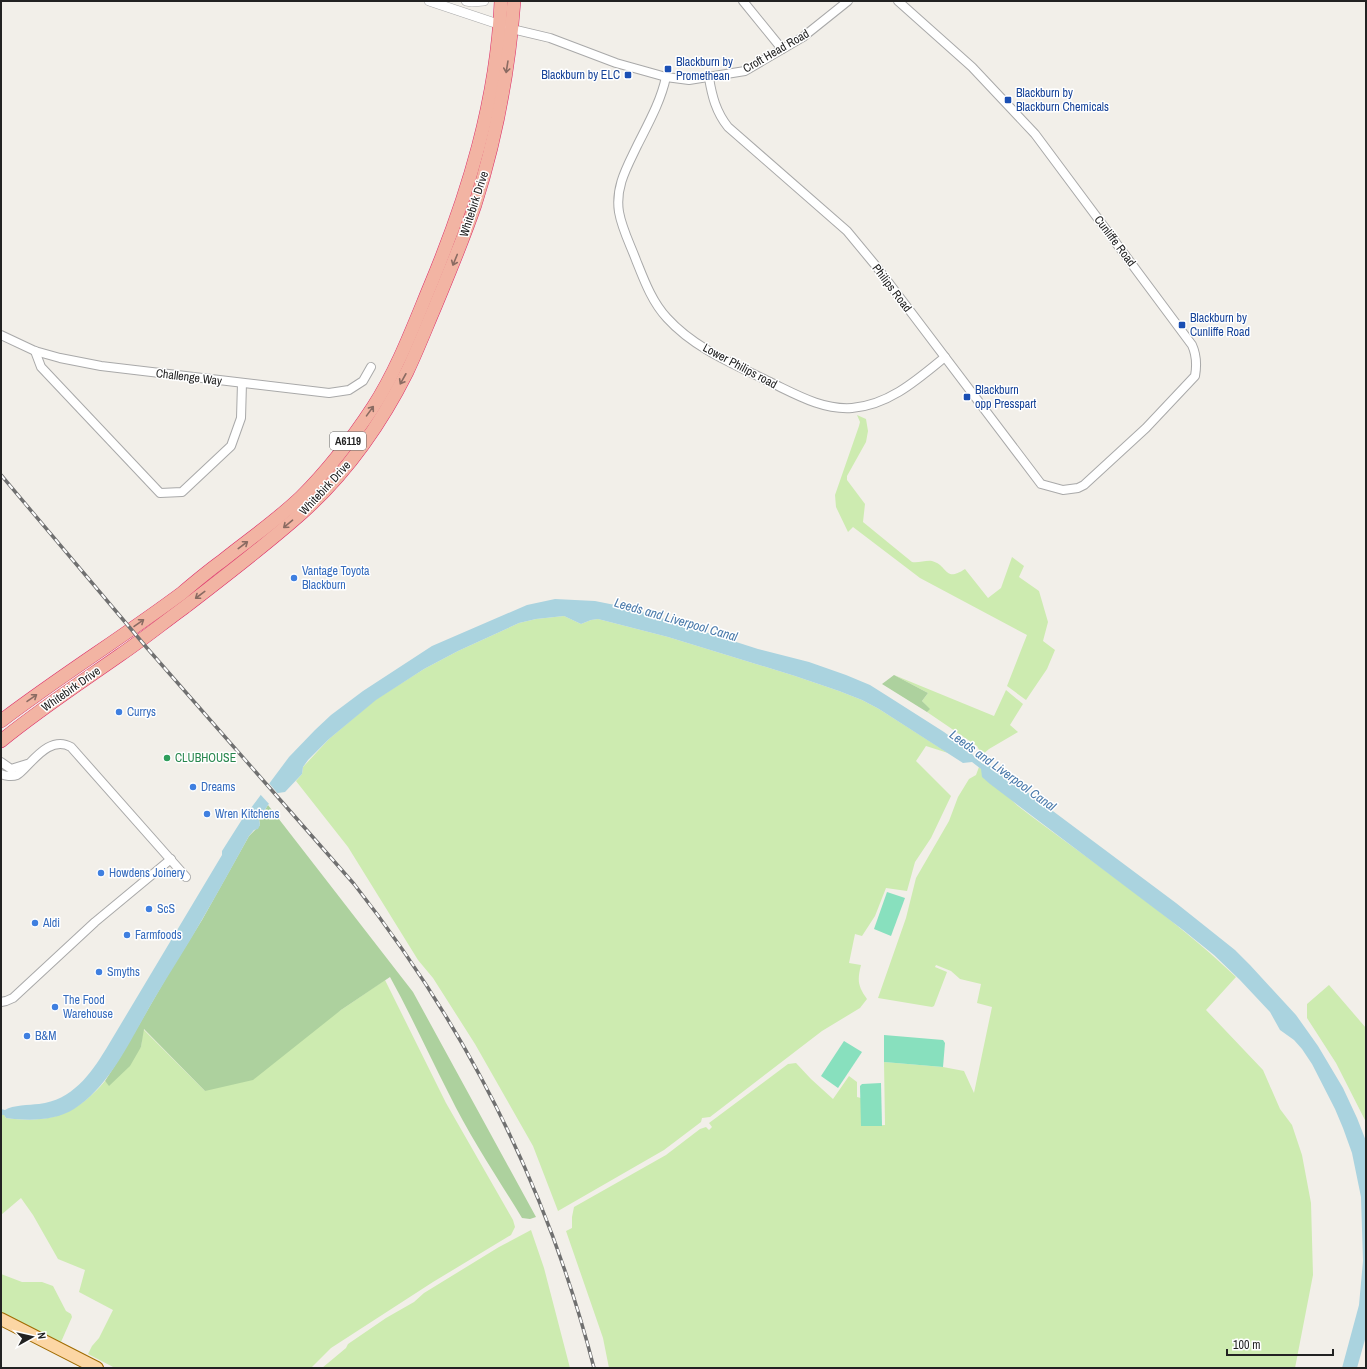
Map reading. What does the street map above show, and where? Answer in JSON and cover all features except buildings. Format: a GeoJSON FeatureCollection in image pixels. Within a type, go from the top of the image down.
{"type":"FeatureCollection","features":[{"type":"Feature","properties":{"kind":"highway","name":"Whitebirk Drive"},"geometry":{"type":"LineString","coordinates":[[1,741],[48,704],[122,653],[231,572],[304,511],[336,479],[382,417],[406,372],[455,260],[475,206],[489,155],[501,100],[506,27],[501,1]]}},
{"type":"Feature","properties":{"kind":"highway","name":"Whitebirk Drive"},"geometry":{"type":"LineString","coordinates":[[1,721],[182,593],[269,525],[300,497],[330,466],[369,412],[395,366],[416,321],[448,242],[462,202],[484,127],[491,88],[514,1]]}},
{"type":"Feature","properties":{"kind":"main road"},"geometry":{"type":"LineString","coordinates":[[1,1319],[97,1368]]}},
{"type":"Feature","properties":{"kind":"street"},"geometry":{"type":"LineString","coordinates":[[429,1],[506,27]]}},
{"type":"Feature","properties":{"kind":"street"},"geometry":{"type":"LineString","coordinates":[[466,1],[484,1]]}},
{"type":"Feature","properties":{"kind":"street"},"geometry":{"type":"LineString","coordinates":[[743,1],[782,49]]}},
{"type":"Feature","properties":{"kind":"street","name":"Croft Head Road"},"geometry":{"type":"LineString","coordinates":[[506,27],[550,38],[616,63],[666,77],[689,80],[745,71],[804,37],[848,1]]}},
{"type":"Feature","properties":{"kind":"street","name":"Cunliffe Road"},"geometry":{"type":"LineString","coordinates":[[898,1],[972,67],[1035,134],[1192,345],[1196,353],[1197,368],[1195,376],[1146,428],[1090,481],[1078,488]]}},
{"type":"Feature","properties":{"kind":"street","name":"Lower Philips road"},"geometry":{"type":"LineString","coordinates":[[666,77],[663,92],[623,175],[618,200],[622,226],[645,281],[659,308],[668,318],[689,337],[714,354],[804,399],[838,408],[867,406],[889,399],[916,381],[945,357]]}},
{"type":"Feature","properties":{"kind":"street","name":"Philips Road"},"geometry":{"type":"LineString","coordinates":[[709,78],[712,95],[717,110],[728,127],[848,231],[1041,484],[1063,490],[1078,488]]}},
{"type":"Feature","properties":{"kind":"street","name":"Challenge Way"},"geometry":{"type":"LineString","coordinates":[[1,335],[35,351],[60,358],[101,366],[242,384],[329,393],[349,390],[363,381],[371,366]]}},
{"type":"Feature","properties":{"kind":"street"},"geometry":{"type":"LineString","coordinates":[[35,351],[41,367],[160,493],[182,492],[231,446],[241,418],[242,384]]}},
{"type":"Feature","properties":{"kind":"street"},"geometry":{"type":"LineString","coordinates":[[1,774],[6,776],[17,775],[52,745],[65,743],[71,747],[186,877]]}},
{"type":"Feature","properties":{"kind":"street"},"geometry":{"type":"LineString","coordinates":[[1,762],[11,769],[30,763]]}},
{"type":"Feature","properties":{"kind":"street"},"geometry":{"type":"LineString","coordinates":[[1,1002],[12,998],[95,922],[170,859]]}},
{"type":"Feature","properties":{"kind":"green space"},"geometry":{"type":"Polygon","coordinates":[[[857,415],[866,419],[868,431],[866,442],[847,476],[847,480],[865,504],[863,522],[912,562],[932,561],[937,563],[950,574],[958,573],[965,569],[988,598],[1001,588],[1012,557],[1024,566],[1019,577],[1039,591],[1048,622],[1043,641],[1055,650],[1047,669],[1026,700],[1007,686],[1027,635],[920,578],[853,527],[848,532],[836,507],[835,495],[859,426],[860,422],[857,415]]]}},
{"type":"Feature","properties":{"kind":"green space"},"geometry":{"type":"Polygon","coordinates":[[[564,616],[581,624],[598,619],[668,637],[795,676],[862,700],[879,709],[948,753],[926,746],[916,761],[951,796],[931,838],[915,862],[907,891],[886,888],[875,916],[862,936],[855,934],[849,963],[861,965],[859,983],[867,999],[860,1008],[822,1031],[710,1117],[702,1118],[701,1122],[664,1150],[558,1211],[533,1146],[475,1044],[433,978],[418,960],[348,847],[296,781],[302,774],[303,767],[329,739],[375,700],[424,669],[458,651],[519,623],[536,619],[564,616]]]}},
{"type":"Feature","properties":{"kind":"green space"},"geometry":{"type":"Polygon","coordinates":[[[894,675],[994,716],[1006,690],[1023,704],[1010,725],[1018,732],[989,749],[982,755],[977,746],[927,712],[929,709],[922,701],[928,693],[894,675]]]}},
{"type":"Feature","properties":{"kind":"green space"},"geometry":{"type":"Polygon","coordinates":[[[894,675],[928,693],[922,701],[930,709],[927,712],[882,684],[894,675]]]}},
{"type":"Feature","properties":{"kind":"green space"},"geometry":{"type":"Polygon","coordinates":[[[979,767],[1018,806],[1129,888],[1184,931],[1236,977],[1206,1010],[1263,1070],[1280,1109],[1292,1125],[1302,1155],[1311,1203],[1313,1275],[1295,1368],[609,1368],[603,1338],[566,1231],[572,1228],[574,1207],[666,1155],[700,1129],[706,1127],[709,1130],[712,1127],[709,1123],[788,1064],[796,1063],[833,1099],[849,1076],[857,1082],[857,1097],[861,1098],[861,1126],[885,1125],[884,1062],[943,1067],[964,1071],[974,1093],[992,1007],[977,1003],[981,984],[960,979],[951,971],[936,965],[935,967],[947,972],[934,1006],[932,1007],[878,998],[906,918],[916,878],[949,821],[958,797],[969,779],[976,775],[979,767]]]}},
{"type":"Feature","properties":{"kind":"green space"},"geometry":{"type":"Polygon","coordinates":[[[268,805],[413,992],[536,1217],[530,1219],[522,1218],[484,1157],[457,1110],[390,977],[341,1010],[253,1080],[205,1091],[144,1029],[141,1047],[130,1066],[109,1086],[105,1081],[202,920],[249,836],[260,825],[259,819],[268,805]]]}},
{"type":"Feature","properties":{"kind":"green space"},"geometry":{"type":"Polygon","coordinates":[[[887,892],[905,898],[891,936],[874,929],[887,892]]]}},
{"type":"Feature","properties":{"kind":"green space"},"geometry":{"type":"Polygon","coordinates":[[[385,980],[446,1103],[513,1220],[515,1227],[511,1235],[433,1282],[331,1348],[311,1368],[115,1368],[88,1354],[92,1346],[99,1338],[113,1310],[79,1292],[85,1270],[58,1259],[33,1215],[21,1198],[1,1215],[1,1115],[4,1115],[6,1118],[22,1119],[49,1118],[73,1109],[84,1102],[105,1081],[109,1085],[141,1047],[143,1029],[205,1091],[341,1010],[385,980]]]}},
{"type":"Feature","properties":{"kind":"green space"},"geometry":{"type":"Polygon","coordinates":[[[1329,985],[1366,1028],[1366,1122],[1336,1063],[1307,1018],[1307,1004],[1329,985]]]}},
{"type":"Feature","properties":{"kind":"green space"},"geometry":{"type":"Polygon","coordinates":[[[884,1035],[943,1040],[945,1043],[943,1067],[884,1062],[884,1035]]]}},
{"type":"Feature","properties":{"kind":"green space"},"geometry":{"type":"Polygon","coordinates":[[[844,1041],[862,1052],[838,1088],[821,1076],[844,1041]]]}},
{"type":"Feature","properties":{"kind":"green space"},"geometry":{"type":"Polygon","coordinates":[[[881,1083],[882,1126],[861,1126],[860,1086],[862,1084],[881,1083]]]}},
{"type":"Feature","properties":{"kind":"green space"},"geometry":{"type":"Polygon","coordinates":[[[531,1230],[544,1268],[570,1368],[322,1368],[346,1348],[348,1344],[386,1318],[414,1302],[424,1293],[499,1247],[531,1230]]]}},
{"type":"Feature","properties":{"kind":"green space"},"geometry":{"type":"Polygon","coordinates":[[[1,1274],[22,1282],[42,1282],[53,1286],[66,1311],[71,1314],[72,1317],[61,1342],[1,1312],[1,1274]]]}},
{"type":"Feature","properties":{"kind":"water"},"geometry":{"type":"Polygon","coordinates":[[[555,599],[595,601],[630,608],[758,649],[809,662],[870,685],[944,732],[970,751],[975,758],[983,764],[994,767],[1176,903],[1235,950],[1296,1015],[1318,1046],[1343,1088],[1366,1141],[1366,1336],[1357,1368],[1342,1368],[1359,1305],[1363,1261],[1361,1197],[1352,1153],[1335,1109],[1312,1064],[1302,1049],[1294,1040],[1280,1030],[1270,1012],[1239,979],[1214,955],[1183,930],[990,784],[982,777],[981,769],[972,762],[963,763],[879,709],[862,700],[795,676],[668,637],[598,619],[581,624],[564,616],[536,619],[519,623],[458,651],[424,669],[376,700],[329,739],[308,760],[303,767],[302,774],[285,792],[278,793],[268,805],[259,819],[260,825],[258,829],[254,830],[249,836],[221,887],[147,1011],[121,1058],[100,1087],[74,1109],[58,1116],[23,1120],[6,1118],[4,1115],[1,1115],[1,1109],[5,1110],[17,1106],[51,1102],[70,1092],[86,1077],[106,1049],[222,855],[222,851],[248,810],[289,757],[331,715],[363,691],[432,646],[527,605],[555,599]]]}},
{"type":"Feature","properties":{"kind":"pier"},"geometry":{"type":"Polygon","coordinates":[[[268,782],[279,795],[270,805],[259,793],[268,782]]]}},
{"type":"Feature","properties":{"kind":"railway"},"geometry":{"type":"LineString","coordinates":[[1,475],[147,648],[354,884],[395,939],[433,996],[468,1054],[500,1113],[528,1174],[553,1237],[575,1302],[594,1368]]}},
{"type":"Feature","properties":{"kind":"place","name":"Blackburn by Promethean"},"geometry":{"type":"Point","coordinates":[668,69]}},
{"type":"Feature","properties":{"kind":"place","name":"Blackburn by ELC"},"geometry":{"type":"Point","coordinates":[628,75]}},
{"type":"Feature","properties":{"kind":"place","name":"Blackburn by Blackburn Chemicals"},"geometry":{"type":"Point","coordinates":[1008,100]}},
{"type":"Feature","properties":{"kind":"place","name":"Blackburn by Cunliffe Road"},"geometry":{"type":"Point","coordinates":[1182,325]}},
{"type":"Feature","properties":{"kind":"place","name":"Blackburn opp Presspart"},"geometry":{"type":"Point","coordinates":[967,397]}},
{"type":"Feature","properties":{"kind":"place","name":"Vantage Toyota Blackburn"},"geometry":{"type":"Point","coordinates":[294,578]}},
{"type":"Feature","properties":{"kind":"place","name":"Currys"},"geometry":{"type":"Point","coordinates":[119,712]}},
{"type":"Feature","properties":{"kind":"place","name":"CLUBHOUSE"},"geometry":{"type":"Point","coordinates":[167,758]}},
{"type":"Feature","properties":{"kind":"place","name":"Dreams"},"geometry":{"type":"Point","coordinates":[193,787]}},
{"type":"Feature","properties":{"kind":"place","name":"Wren Kitchens"},"geometry":{"type":"Point","coordinates":[207,814]}},
{"type":"Feature","properties":{"kind":"place","name":"Howdens Joinery"},"geometry":{"type":"Point","coordinates":[101,873]}},
{"type":"Feature","properties":{"kind":"place","name":"ScS"},"geometry":{"type":"Point","coordinates":[149,909]}},
{"type":"Feature","properties":{"kind":"place","name":"Aldi"},"geometry":{"type":"Point","coordinates":[35,923]}},
{"type":"Feature","properties":{"kind":"place","name":"Farmfoods"},"geometry":{"type":"Point","coordinates":[127,935]}},
{"type":"Feature","properties":{"kind":"place","name":"Smyths"},"geometry":{"type":"Point","coordinates":[99,972]}},
{"type":"Feature","properties":{"kind":"place","name":"The Food Warehouse"},"geometry":{"type":"Point","coordinates":[55,1007]}},
{"type":"Feature","properties":{"kind":"place","name":"B&M"},"geometry":{"type":"Point","coordinates":[27,1036]}},
{"type":"Feature","properties":{"kind":"water label","name":"Leeds and Liverpool Canal"},"geometry":{"type":"Point","coordinates":[676,619]}},
{"type":"Feature","properties":{"kind":"water label","name":"Leeds and Liverpool Canal"},"geometry":{"type":"Point","coordinates":[1003,770]}}]}
